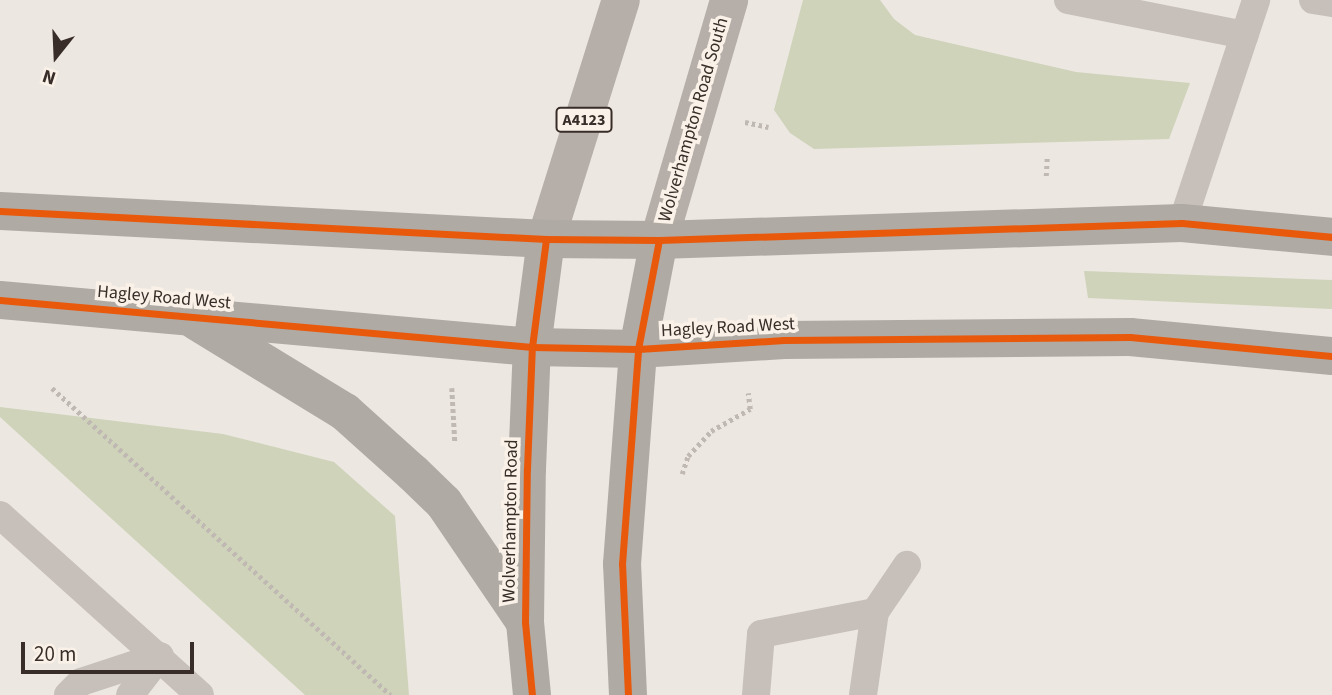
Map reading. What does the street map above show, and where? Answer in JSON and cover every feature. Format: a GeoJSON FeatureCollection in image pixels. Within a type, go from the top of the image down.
{"type":"FeatureCollection","features":[{"type":"Feature","properties":{"kind":"highway"},"geometry":{"type":"LineString","coordinates":[[0,211],[546,239],[659,240],[1182,223],[1332,237]]}},
{"type":"Feature","properties":{"kind":"highway","name":"Wolverhampton Road"},"geometry":{"type":"LineString","coordinates":[[532,695],[524,622],[532,346],[546,239]]}},
{"type":"Feature","properties":{"kind":"highway"},"geometry":{"type":"LineString","coordinates":[[628,695],[622,564],[638,349],[659,240]]}},
{"type":"Feature","properties":{"kind":"highway","name":"Hagley Road West"},"geometry":{"type":"LineString","coordinates":[[0,300],[532,346],[638,349],[743,343],[1130,337],[1332,356]]}},
{"type":"Feature","properties":{"kind":"highway"},"geometry":{"type":"LineString","coordinates":[[187,316],[345,412],[444,503],[524,622]]}},
{"type":"Feature","properties":{"kind":"main road","name":"A4123"},"geometry":{"type":"LineString","coordinates":[[546,239],[621,0]]}},
{"type":"Feature","properties":{"kind":"main road","name":"Wolverhampton Road South"},"geometry":{"type":"LineString","coordinates":[[659,240],[729,0]]}},
{"type":"Feature","properties":{"kind":"lane"},"geometry":{"type":"LineString","coordinates":[[1068,0],[1245,35]]}},
{"type":"Feature","properties":{"kind":"lane"},"geometry":{"type":"LineString","coordinates":[[1182,223],[1256,0]]}},
{"type":"Feature","properties":{"kind":"lane"},"geometry":{"type":"LineString","coordinates":[[1313,0],[1332,3]]}},
{"type":"Feature","properties":{"kind":"lane"},"geometry":{"type":"LineString","coordinates":[[0,517],[160,656],[200,695]]}},
{"type":"Feature","properties":{"kind":"lane"},"geometry":{"type":"LineString","coordinates":[[863,695],[875,612],[907,565]]}},
{"type":"Feature","properties":{"kind":"lane"},"geometry":{"type":"LineString","coordinates":[[756,695],[761,634],[875,612]]}},
{"type":"Feature","properties":{"kind":"lane"},"geometry":{"type":"LineString","coordinates":[[68,695],[81,682],[160,656]]}},
{"type":"Feature","properties":{"kind":"lane"},"geometry":{"type":"LineString","coordinates":[[130,695],[160,656]]}},
{"type":"Feature","properties":{"kind":"path"},"geometry":{"type":"LineString","coordinates":[[681,478],[688,456],[711,431],[750,409],[743,343]]}},
{"type":"Feature","properties":{"kind":"path"},"geometry":{"type":"LineString","coordinates":[[52,387],[390,695]]}},
{"type":"Feature","properties":{"kind":"green space"},"geometry":{"type":"Polygon","coordinates":[[[803,0],[880,0],[894,19],[915,35],[1076,72],[1190,83],[1169,139],[814,149],[790,133],[774,110],[803,0]]]}},
{"type":"Feature","properties":{"kind":"green space"},"geometry":{"type":"Polygon","coordinates":[[[1084,271],[1332,280],[1332,309],[1088,298],[1084,271]]]}},
{"type":"Feature","properties":{"kind":"green space"},"geometry":{"type":"Polygon","coordinates":[[[0,407],[223,434],[334,462],[395,516],[409,695],[305,695],[0,417],[0,407]]]}},
{"type":"Feature","properties":{"kind":"cycle path"},"geometry":{"type":"LineString","coordinates":[[0,211],[546,239],[659,240],[1182,223],[1332,237]]}},
{"type":"Feature","properties":{"kind":"cycle path"},"geometry":{"type":"LineString","coordinates":[[532,695],[525,622],[527,469],[532,347],[546,239]]}},
{"type":"Feature","properties":{"kind":"cycle path"},"geometry":{"type":"LineString","coordinates":[[628,695],[622,564],[638,349],[659,240]]}},
{"type":"Feature","properties":{"kind":"cycle path"},"geometry":{"type":"LineString","coordinates":[[0,300],[532,347],[638,349],[784,340],[1130,337],[1332,356]]}}]}
